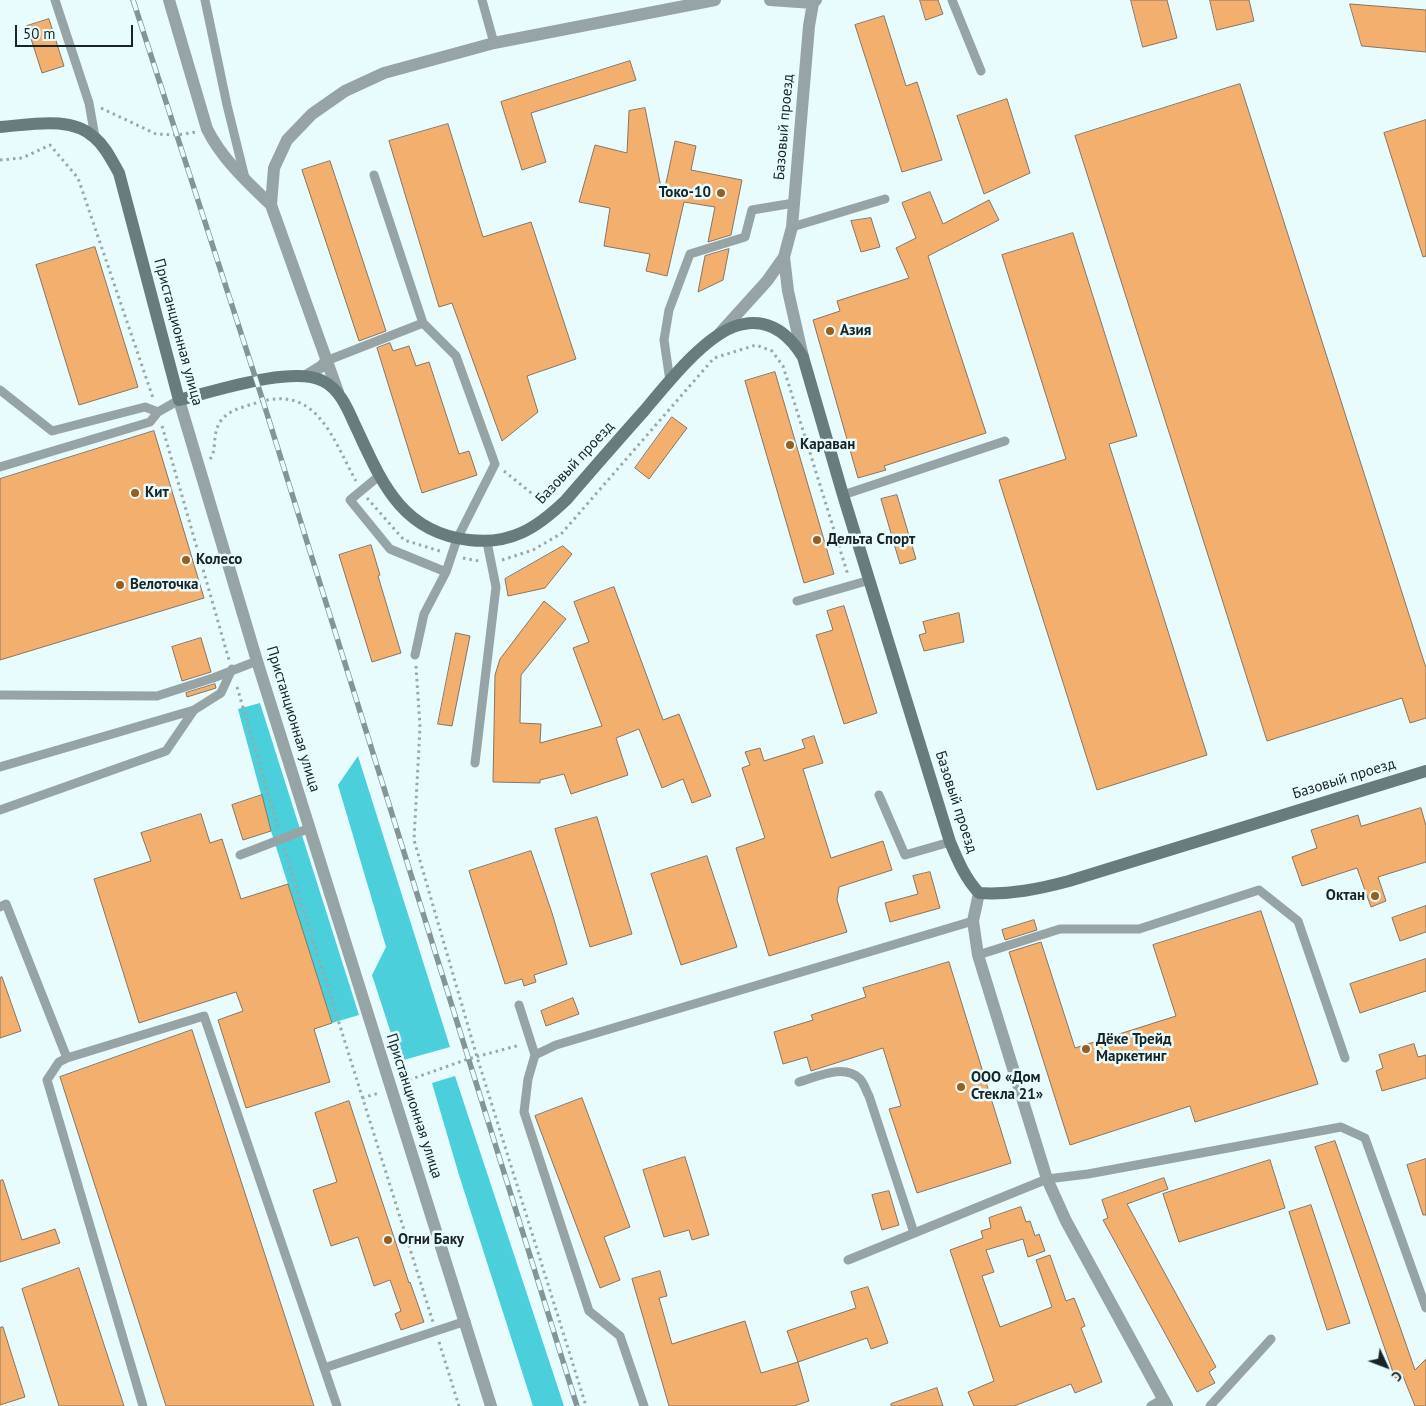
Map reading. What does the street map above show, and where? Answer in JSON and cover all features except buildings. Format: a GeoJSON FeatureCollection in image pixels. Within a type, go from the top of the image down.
{"type":"FeatureCollection","features":[{"type":"Feature","properties":{"kind":"street"},"geometry":{"type":"LineString","coordinates":[[169,0],[208,129],[215,144],[246,181],[271,204]]}},
{"type":"Feature","properties":{"kind":"street"},"geometry":{"type":"LineString","coordinates":[[338,392],[271,204],[274,168],[287,140],[312,114],[345,91],[384,74],[494,43],[715,0]]}},
{"type":"Feature","properties":{"kind":"street"},"geometry":{"type":"LineString","coordinates":[[770,0],[815,1]]}},
{"type":"Feature","properties":{"kind":"street","name":"Базовый проезд"},"geometry":{"type":"LineString","coordinates":[[179,400],[285,375],[306,376],[323,381],[338,392],[347,407],[379,476],[396,502],[414,518],[433,530],[458,539],[487,542],[508,539],[529,529],[549,516],[566,500],[670,381],[745,307],[784,257],[792,227],[809,26],[815,1]]}},
{"type":"Feature","properties":{"kind":"street","name":"Пристанционная улица"},"geometry":{"type":"LineString","coordinates":[[0,127],[47,124],[69,125],[85,131],[95,137],[107,151],[119,173],[179,400],[257,661],[492,1406]]}},
{"type":"Feature","properties":{"kind":"street","name":"Базовый проезд"},"geometry":{"type":"LineString","coordinates":[[784,257],[788,291],[802,357],[843,495],[950,842],[969,882],[979,893],[1002,894],[1043,888],[1426,771]]}},
{"type":"Feature","properties":{"kind":"street","name":"Базовый проезд"},"geometry":{"type":"LineString","coordinates":[[716,336],[746,324],[763,323],[786,335],[796,346],[802,357]]}},
{"type":"Feature","properties":{"kind":"street"},"geometry":{"type":"LineString","coordinates":[[306,376],[322,366],[326,361]]}},
{"type":"Feature","properties":{"kind":"street"},"geometry":{"type":"LineString","coordinates":[[979,893],[973,921],[978,955],[1047,1179],[1066,1221],[1165,1403]]}},
{"type":"Feature","properties":{"kind":"lane"},"geometry":{"type":"LineString","coordinates":[[55,0],[89,103],[95,137]]}},
{"type":"Feature","properties":{"kind":"lane"},"geometry":{"type":"LineString","coordinates":[[205,0],[227,105],[246,181]]}},
{"type":"Feature","properties":{"kind":"lane"},"geometry":{"type":"LineString","coordinates":[[482,0],[494,43]]}},
{"type":"Feature","properties":{"kind":"lane"},"geometry":{"type":"LineString","coordinates":[[952,0],[980,70]]}},
{"type":"Feature","properties":{"kind":"lane"},"geometry":{"type":"LineString","coordinates":[[374,175],[423,323],[456,356],[495,464],[458,539],[446,572],[424,614],[416,655]]}},
{"type":"Feature","properties":{"kind":"lane"},"geometry":{"type":"LineString","coordinates":[[792,227],[885,199]]}},
{"type":"Feature","properties":{"kind":"lane"},"geometry":{"type":"LineString","coordinates":[[670,381],[664,340],[670,310],[690,254],[745,237],[752,210],[794,203]]}},
{"type":"Feature","properties":{"kind":"lane"},"geometry":{"type":"LineString","coordinates":[[326,361],[423,323]]}},
{"type":"Feature","properties":{"kind":"lane"},"geometry":{"type":"LineString","coordinates":[[0,390],[52,431],[145,407],[158,412]]}},
{"type":"Feature","properties":{"kind":"lane"},"geometry":{"type":"LineString","coordinates":[[0,467],[150,422],[158,412],[179,400]]}},
{"type":"Feature","properties":{"kind":"lane"},"geometry":{"type":"LineString","coordinates":[[843,495],[1005,442]]}},
{"type":"Feature","properties":{"kind":"lane"},"geometry":{"type":"LineString","coordinates":[[379,476],[350,500],[390,549],[446,572]]}},
{"type":"Feature","properties":{"kind":"lane"},"geometry":{"type":"LineString","coordinates":[[475,763],[496,587],[487,542]]}},
{"type":"Feature","properties":{"kind":"lane"},"geometry":{"type":"LineString","coordinates":[[797,601],[870,580]]}},
{"type":"Feature","properties":{"kind":"lane"},"geometry":{"type":"LineString","coordinates":[[0,696],[157,696],[213,678],[232,669],[257,661]]}},
{"type":"Feature","properties":{"kind":"lane"},"geometry":{"type":"LineString","coordinates":[[0,767],[194,710],[221,693],[232,669]]}},
{"type":"Feature","properties":{"kind":"lane"},"geometry":{"type":"LineString","coordinates":[[0,810],[166,751],[194,710]]}},
{"type":"Feature","properties":{"kind":"lane"},"geometry":{"type":"LineString","coordinates":[[879,795],[905,855],[950,842]]}},
{"type":"Feature","properties":{"kind":"lane"},"geometry":{"type":"LineString","coordinates":[[240,855],[310,828]]}},
{"type":"Feature","properties":{"kind":"lane"},"geometry":{"type":"LineString","coordinates":[[978,955],[1060,929],[1139,929],[1259,890],[1298,921],[1346,1058]]}},
{"type":"Feature","properties":{"kind":"lane"},"geometry":{"type":"LineString","coordinates":[[0,907],[6,904],[66,1058]]}},
{"type":"Feature","properties":{"kind":"lane"},"geometry":{"type":"LineString","coordinates":[[535,1055],[556,1045],[973,921]]}},
{"type":"Feature","properties":{"kind":"lane"},"geometry":{"type":"LineString","coordinates":[[519,1005],[535,1055],[528,1079],[524,1112],[589,1310],[620,1336],[644,1406]]}},
{"type":"Feature","properties":{"kind":"lane"},"geometry":{"type":"LineString","coordinates":[[143,1406],[47,1080],[59,1062],[66,1058],[204,1016],[337,1406]]}},
{"type":"Feature","properties":{"kind":"lane"},"geometry":{"type":"LineString","coordinates":[[799,1082],[833,1072],[851,1072],[860,1079],[869,1096],[914,1233]]}},
{"type":"Feature","properties":{"kind":"lane"},"geometry":{"type":"LineString","coordinates":[[848,1260],[1047,1179],[1088,1174],[1341,1127],[1365,1138],[1426,1308]]}},
{"type":"Feature","properties":{"kind":"lane"},"geometry":{"type":"LineString","coordinates":[[324,1368],[466,1321]]}},
{"type":"Feature","properties":{"kind":"lane"},"geometry":{"type":"LineString","coordinates":[[1210,1406],[1271,1339]]}},
{"type":"Feature","properties":{"kind":"lane"},"geometry":{"type":"LineString","coordinates":[[1151,1406],[1165,1403]]}},
{"type":"Feature","properties":{"kind":"path"},"geometry":{"type":"LineString","coordinates":[[89,103],[156,134],[177,135],[208,129]]}},
{"type":"Feature","properties":{"kind":"path"},"geometry":{"type":"LineString","coordinates":[[0,160],[22,158],[50,145],[78,178],[158,412],[281,839],[458,1406]]}},
{"type":"Feature","properties":{"kind":"path"},"geometry":{"type":"LineString","coordinates":[[208,461],[214,455],[214,436],[220,422],[232,411],[263,401],[293,399],[308,406],[322,419],[361,491],[404,540],[452,555],[490,564],[533,550],[562,533],[714,358],[756,345],[772,352],[783,366],[851,586]]}},
{"type":"Feature","properties":{"kind":"path"},"geometry":{"type":"LineString","coordinates":[[495,464],[535,496],[562,533]]}},
{"type":"Feature","properties":{"kind":"path"},"geometry":{"type":"LineString","coordinates":[[416,655],[420,727],[414,840],[477,1057],[586,1406]]}},
{"type":"Feature","properties":{"kind":"path"},"geometry":{"type":"LineString","coordinates":[[403,1086],[402,1082],[518,1045],[535,1055]]}},
{"type":"Feature","properties":{"kind":"path"},"geometry":{"type":"LineString","coordinates":[[362,1098],[382,1092]]}},
{"type":"Feature","properties":{"kind":"shaded area"},"geometry":{"type":"Polygon","coordinates":[[[260,703],[359,1015],[332,1023],[271,831],[238,709],[260,703]]]}},
{"type":"Feature","properties":{"kind":"shaded area"},"geometry":{"type":"Polygon","coordinates":[[[358,756],[450,1047],[400,1061],[372,975],[386,947],[338,785],[358,756]]]}},
{"type":"Feature","properties":{"kind":"shaded area"},"geometry":{"type":"Polygon","coordinates":[[[455,1076],[564,1406],[533,1406],[459,1175],[432,1083],[455,1076]]]}},
{"type":"Feature","properties":{"kind":"railway"},"geometry":{"type":"LineString","coordinates":[[133,0],[263,401],[577,1406]]}},
{"type":"Feature","properties":{"kind":"place","name":"Токо-10"},"geometry":{"type":"Point","coordinates":[721,193]}},
{"type":"Feature","properties":{"kind":"place","name":"Азия"},"geometry":{"type":"Point","coordinates":[830,331]}},
{"type":"Feature","properties":{"kind":"place","name":"Караван"},"geometry":{"type":"Point","coordinates":[790,445]}},
{"type":"Feature","properties":{"kind":"place","name":"Кит"},"geometry":{"type":"Point","coordinates":[135,493]}},
{"type":"Feature","properties":{"kind":"place","name":"Дельта Спорт"},"geometry":{"type":"Point","coordinates":[817,540]}},
{"type":"Feature","properties":{"kind":"place","name":"Колесо"},"geometry":{"type":"Point","coordinates":[186,560]}},
{"type":"Feature","properties":{"kind":"place","name":"Велоточка"},"geometry":{"type":"Point","coordinates":[120,585]}},
{"type":"Feature","properties":{"kind":"place","name":"Октан"},"geometry":{"type":"Point","coordinates":[1375,896]}},
{"type":"Feature","properties":{"kind":"place","name":"Дёке Трейд Маркетинг"},"geometry":{"type":"Point","coordinates":[1086,1049]}},
{"type":"Feature","properties":{"kind":"place","name":"ООО «Дом Стекла 21»"},"geometry":{"type":"Point","coordinates":[961,1087]}},
{"type":"Feature","properties":{"kind":"place","name":"Огни Баку"},"geometry":{"type":"Point","coordinates":[388,1240]}}]}
